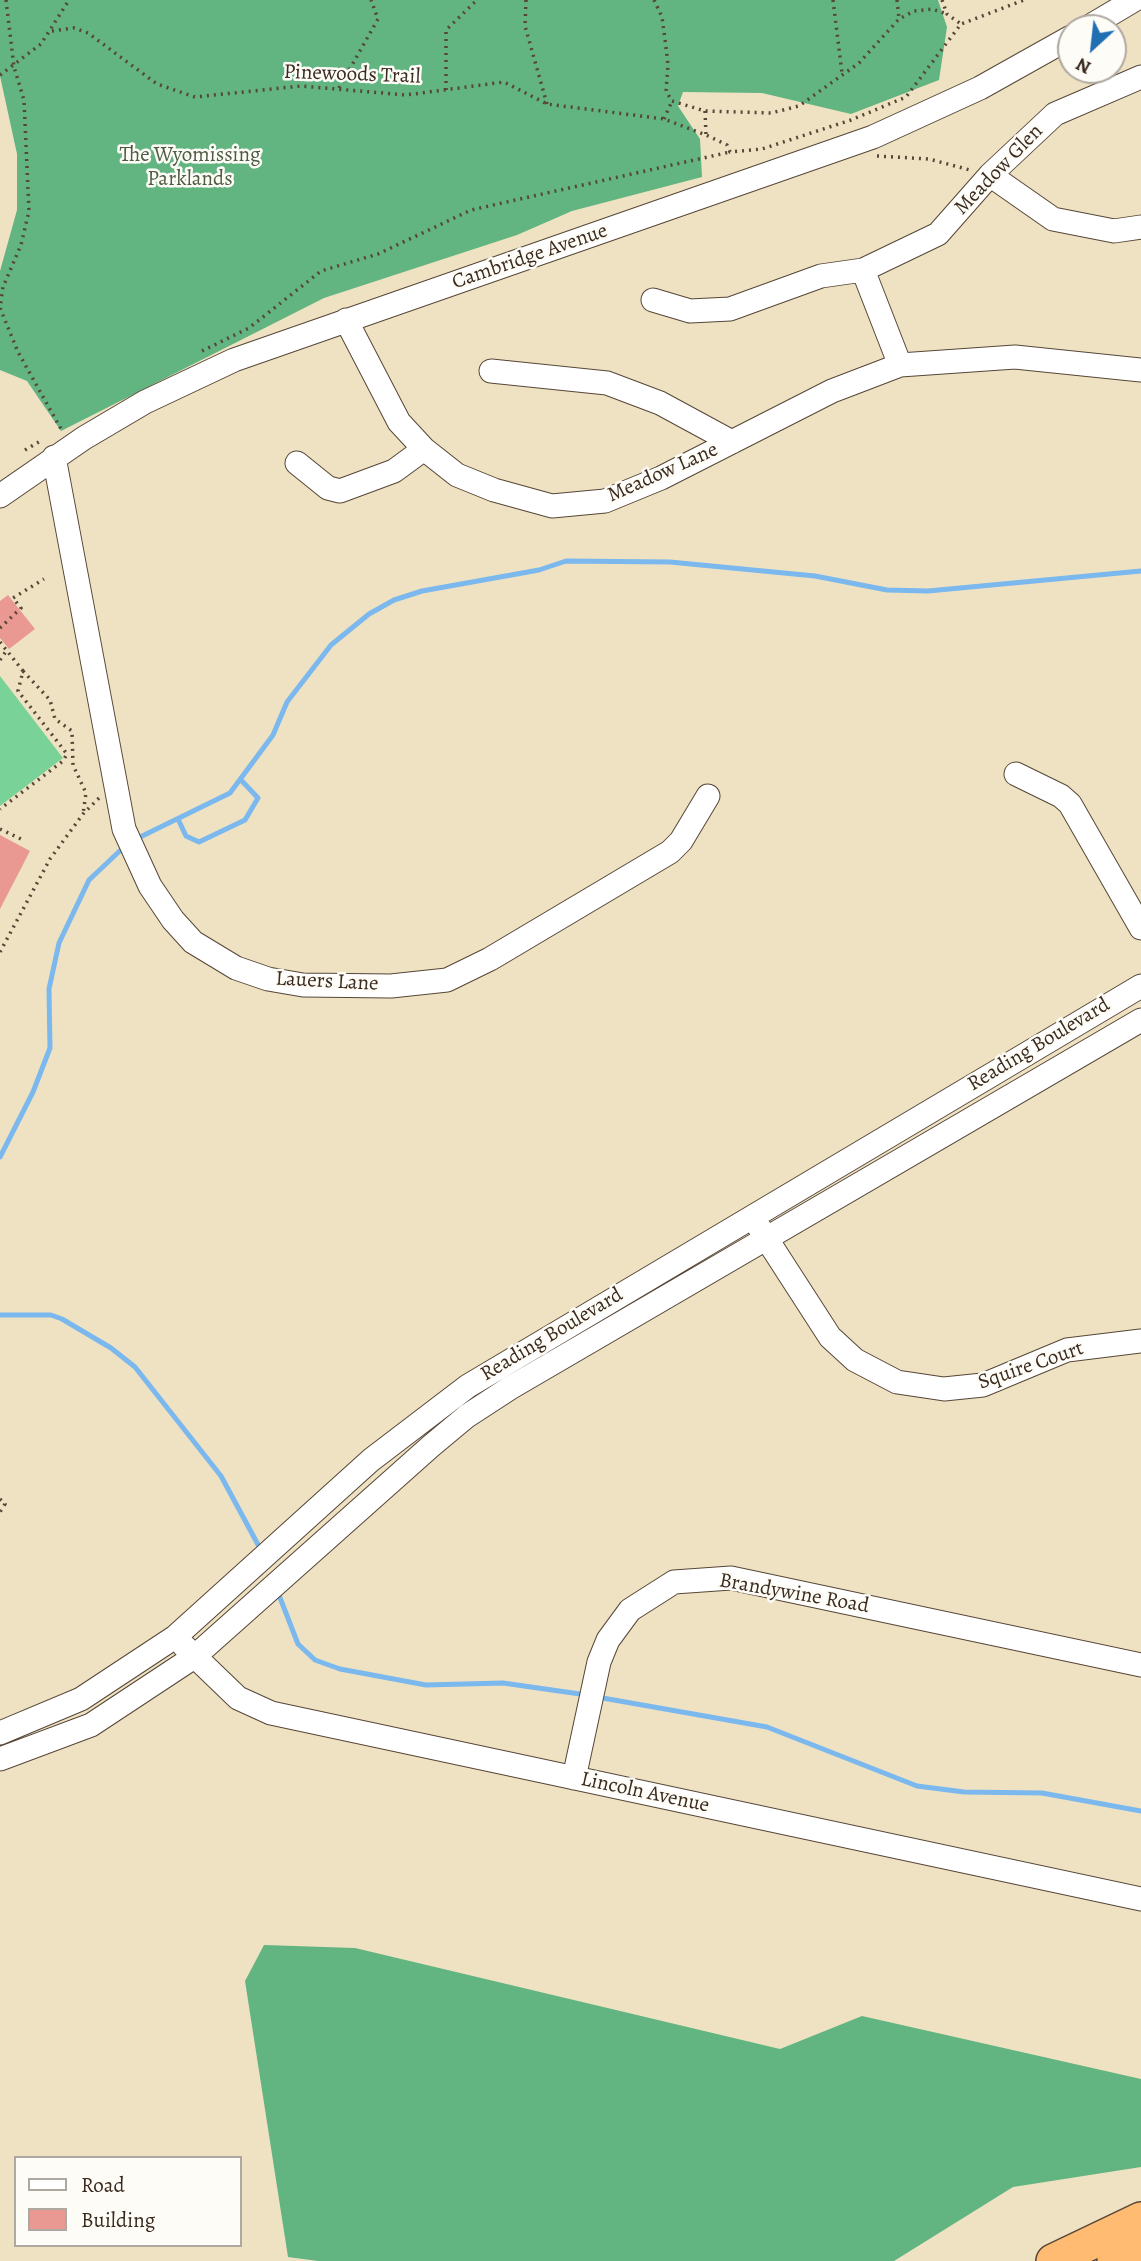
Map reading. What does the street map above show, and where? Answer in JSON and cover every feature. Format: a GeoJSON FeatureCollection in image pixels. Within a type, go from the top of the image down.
{"type":"FeatureCollection","features":[{"type":"Feature","properties":{"kind":"highway"},"geometry":{"type":"LineString","coordinates":[[1053,2261],[1141,2219]]}},
{"type":"Feature","properties":{"kind":"highway"},"geometry":{"type":"LineString","coordinates":[[1114,2261],[1141,2249]]}},
{"type":"Feature","properties":{"kind":"street"},"geometry":{"type":"LineString","coordinates":[[1110,14],[1134,0]]}},
{"type":"Feature","properties":{"kind":"street","name":"Cambridge Avenue"},"geometry":{"type":"LineString","coordinates":[[0,496],[54,457],[178,385],[234,360],[873,136],[980,88],[1057,45]]}},
{"type":"Feature","properties":{"kind":"street","name":"Meadow Glen"},"geometry":{"type":"LineString","coordinates":[[653,300],[690,311],[730,309],[821,276],[863,270],[938,234],[990,175],[1055,114],[1141,77]]}},
{"type":"Feature","properties":{"kind":"street"},"geometry":{"type":"LineString","coordinates":[[990,175],[1053,219],[1114,231],[1141,228]]}},
{"type":"Feature","properties":{"kind":"street"},"geometry":{"type":"LineString","coordinates":[[863,270],[900,365]]}},
{"type":"Feature","properties":{"kind":"street","name":"Meadow Lane"},"geometry":{"type":"LineString","coordinates":[[346,320],[399,422],[424,449],[457,475],[494,490],[552,506],[606,501],[661,478],[832,391],[900,365],[1015,357],[1141,370]]}},
{"type":"Feature","properties":{"kind":"street","name":"Meadow Lane"},"geometry":{"type":"LineString","coordinates":[[491,370],[607,383],[660,403],[732,442]]}},
{"type":"Feature","properties":{"kind":"street"},"geometry":{"type":"LineString","coordinates":[[297,463],[328,488],[340,491],[394,471],[424,449]]}},
{"type":"Feature","properties":{"kind":"street","name":"Lauers Lane"},"geometry":{"type":"LineString","coordinates":[[54,457],[124,829],[140,867],[162,905],[193,942],[253,975],[303,985],[391,986],[447,980],[490,959],[670,852],[681,841],[708,796]]}},
{"type":"Feature","properties":{"kind":"street"},"geometry":{"type":"LineString","coordinates":[[1016,775],[1061,796],[1070,804],[1141,928]]}},
{"type":"Feature","properties":{"kind":"street","name":"Reading Boulevard"},"geometry":{"type":"LineString","coordinates":[[0,1733],[81,1699],[175,1637],[371,1460],[468,1386],[751,1215],[1141,986]]}},
{"type":"Feature","properties":{"kind":"street","name":"Reading Boulevard"},"geometry":{"type":"LineString","coordinates":[[0,1759],[55,1741],[91,1725],[194,1657],[467,1416],[556,1360],[1141,1020]]}},
{"type":"Feature","properties":{"kind":"street","name":"Squire Court"},"geometry":{"type":"LineString","coordinates":[[751,1215],[830,1336],[855,1360],[897,1382],[944,1389],[983,1385],[1067,1350],[1141,1341]]}},
{"type":"Feature","properties":{"kind":"street","name":"Brandywine Road"},"geometry":{"type":"LineString","coordinates":[[574,1778],[599,1662],[608,1640],[630,1610],[674,1583],[731,1578],[1141,1665]]}},
{"type":"Feature","properties":{"kind":"street","name":"Lincoln Avenue"},"geometry":{"type":"LineString","coordinates":[[175,1637],[238,1698],[271,1713],[1141,1899]]}},
{"type":"Feature","properties":{"kind":"path"},"geometry":{"type":"LineString","coordinates":[[6,0],[14,67],[24,100],[29,211],[21,245],[3,287],[0,308],[18,352],[61,429]]}},
{"type":"Feature","properties":{"kind":"path"},"geometry":{"type":"LineString","coordinates":[[0,75],[14,67],[52,31],[69,0]]}},
{"type":"Feature","properties":{"kind":"path"},"geometry":{"type":"LineString","coordinates":[[340,88],[378,19],[371,0]]}},
{"type":"Feature","properties":{"kind":"path"},"geometry":{"type":"LineString","coordinates":[[446,90],[446,30],[477,0]]}},
{"type":"Feature","properties":{"kind":"path"},"geometry":{"type":"LineString","coordinates":[[526,0],[525,26],[547,104]]}},
{"type":"Feature","properties":{"kind":"path"},"geometry":{"type":"LineString","coordinates":[[654,0],[662,17],[668,65],[666,91],[672,101],[705,111],[771,113],[799,106],[859,63],[900,19],[915,11],[932,9],[947,14],[961,24]]}},
{"type":"Feature","properties":{"kind":"path"},"geometry":{"type":"LineString","coordinates":[[833,0],[842,73]]}},
{"type":"Feature","properties":{"kind":"path"},"geometry":{"type":"LineString","coordinates":[[897,0],[900,19]]}},
{"type":"Feature","properties":{"kind":"path"},"geometry":{"type":"LineString","coordinates":[[942,0],[947,14]]}},
{"type":"Feature","properties":{"kind":"path"},"geometry":{"type":"LineString","coordinates":[[200,352],[249,328],[321,271],[378,254],[471,210],[730,152],[762,149],[852,120],[906,97],[961,24],[1024,0]]}},
{"type":"Feature","properties":{"kind":"path","name":"Pinewoods Trail"},"geometry":{"type":"LineString","coordinates":[[52,31],[74,28],[88,33],[125,57],[143,75],[187,96],[204,98],[290,87],[340,88],[406,95],[494,82],[509,83],[547,104],[664,119],[727,145],[730,152]]}},
{"type":"Feature","properties":{"kind":"path"},"geometry":{"type":"LineString","coordinates":[[664,119],[672,101]]}},
{"type":"Feature","properties":{"kind":"path"},"geometry":{"type":"LineString","coordinates":[[705,111],[706,135]]}},
{"type":"Feature","properties":{"kind":"path"},"geometry":{"type":"LineString","coordinates":[[865,156],[929,159],[990,175]]}},
{"type":"Feature","properties":{"kind":"path"},"geometry":{"type":"LineString","coordinates":[[24,450],[72,423]]}},
{"type":"Feature","properties":{"kind":"path"},"geometry":{"type":"LineString","coordinates":[[0,628],[22,608],[13,598],[44,579]]}},
{"type":"Feature","properties":{"kind":"path"},"geometry":{"type":"LineString","coordinates":[[0,642],[50,700],[55,719],[72,731],[73,765],[86,793],[83,814]]}},
{"type":"Feature","properties":{"kind":"path"},"geometry":{"type":"LineString","coordinates":[[0,660],[7,650]]}},
{"type":"Feature","properties":{"kind":"path"},"geometry":{"type":"LineString","coordinates":[[0,809],[63,761],[67,754],[18,691],[23,671]]}},
{"type":"Feature","properties":{"kind":"path"},"geometry":{"type":"LineString","coordinates":[[0,952],[50,859],[83,814],[113,780]]}},
{"type":"Feature","properties":{"kind":"path"},"geometry":{"type":"LineString","coordinates":[[0,829],[21,839]]}},
{"type":"Feature","properties":{"kind":"path"},"geometry":{"type":"LineString","coordinates":[[0,1499],[5,1504],[0,1513]]}},
{"type":"Feature","properties":{"kind":"green space","name":"The Wyomissing Parklands"},"geometry":{"type":"Polygon","coordinates":[[[0,0],[938,0],[947,27],[939,80],[851,114],[762,93],[683,92],[678,106],[700,139],[702,177],[572,211],[517,235],[324,298],[61,431],[27,381],[0,370],[0,271],[17,210],[17,154],[0,76],[0,0]]]}},
{"type":"Feature","properties":{"kind":"green space"},"geometry":{"type":"Polygon","coordinates":[[[0,676],[63,758],[0,806],[0,676]]]}},
{"type":"Feature","properties":{"kind":"green space"},"geometry":{"type":"Polygon","coordinates":[[[264,1945],[355,1948],[780,2049],[862,2016],[1141,2079],[1141,2167],[1013,2187],[894,2261],[318,2261],[288,2257],[245,1981],[264,1945]]]}},
{"type":"Feature","properties":{"kind":"building"},"geometry":{"type":"Polygon","coordinates":[[[8,595],[35,629],[9,649],[0,638],[0,601],[8,595]]]}},
{"type":"Feature","properties":{"kind":"building"},"geometry":{"type":"Polygon","coordinates":[[[0,835],[30,851],[0,909],[0,835]]]}},
{"type":"Feature","properties":{"kind":"waterway"},"geometry":{"type":"LineString","coordinates":[[134,840],[230,793],[273,735],[287,702],[331,645],[369,614],[394,600],[422,591],[539,570],[566,561],[670,562],[815,576],[887,590],[928,591],[1141,571]]}},
{"type":"Feature","properties":{"kind":"waterway"},"geometry":{"type":"LineString","coordinates":[[178,819],[186,836],[199,842],[245,820],[258,798],[241,780]]}},
{"type":"Feature","properties":{"kind":"waterway"},"geometry":{"type":"LineString","coordinates":[[0,1157],[33,1092],[50,1048],[49,989],[59,943],[89,880],[126,845]]}},
{"type":"Feature","properties":{"kind":"waterway"},"geometry":{"type":"LineString","coordinates":[[0,1315],[51,1315],[62,1319],[111,1348],[135,1367],[221,1476],[262,1552]]}},
{"type":"Feature","properties":{"kind":"waterway"},"geometry":{"type":"LineString","coordinates":[[277,1590],[298,1644],[315,1660],[340,1669],[426,1685],[503,1683],[587,1695]]}},
{"type":"Feature","properties":{"kind":"waterway"},"geometry":{"type":"LineString","coordinates":[[597,1697],[767,1727],[917,1786],[964,1792],[1042,1793],[1141,1811]]}}]}
